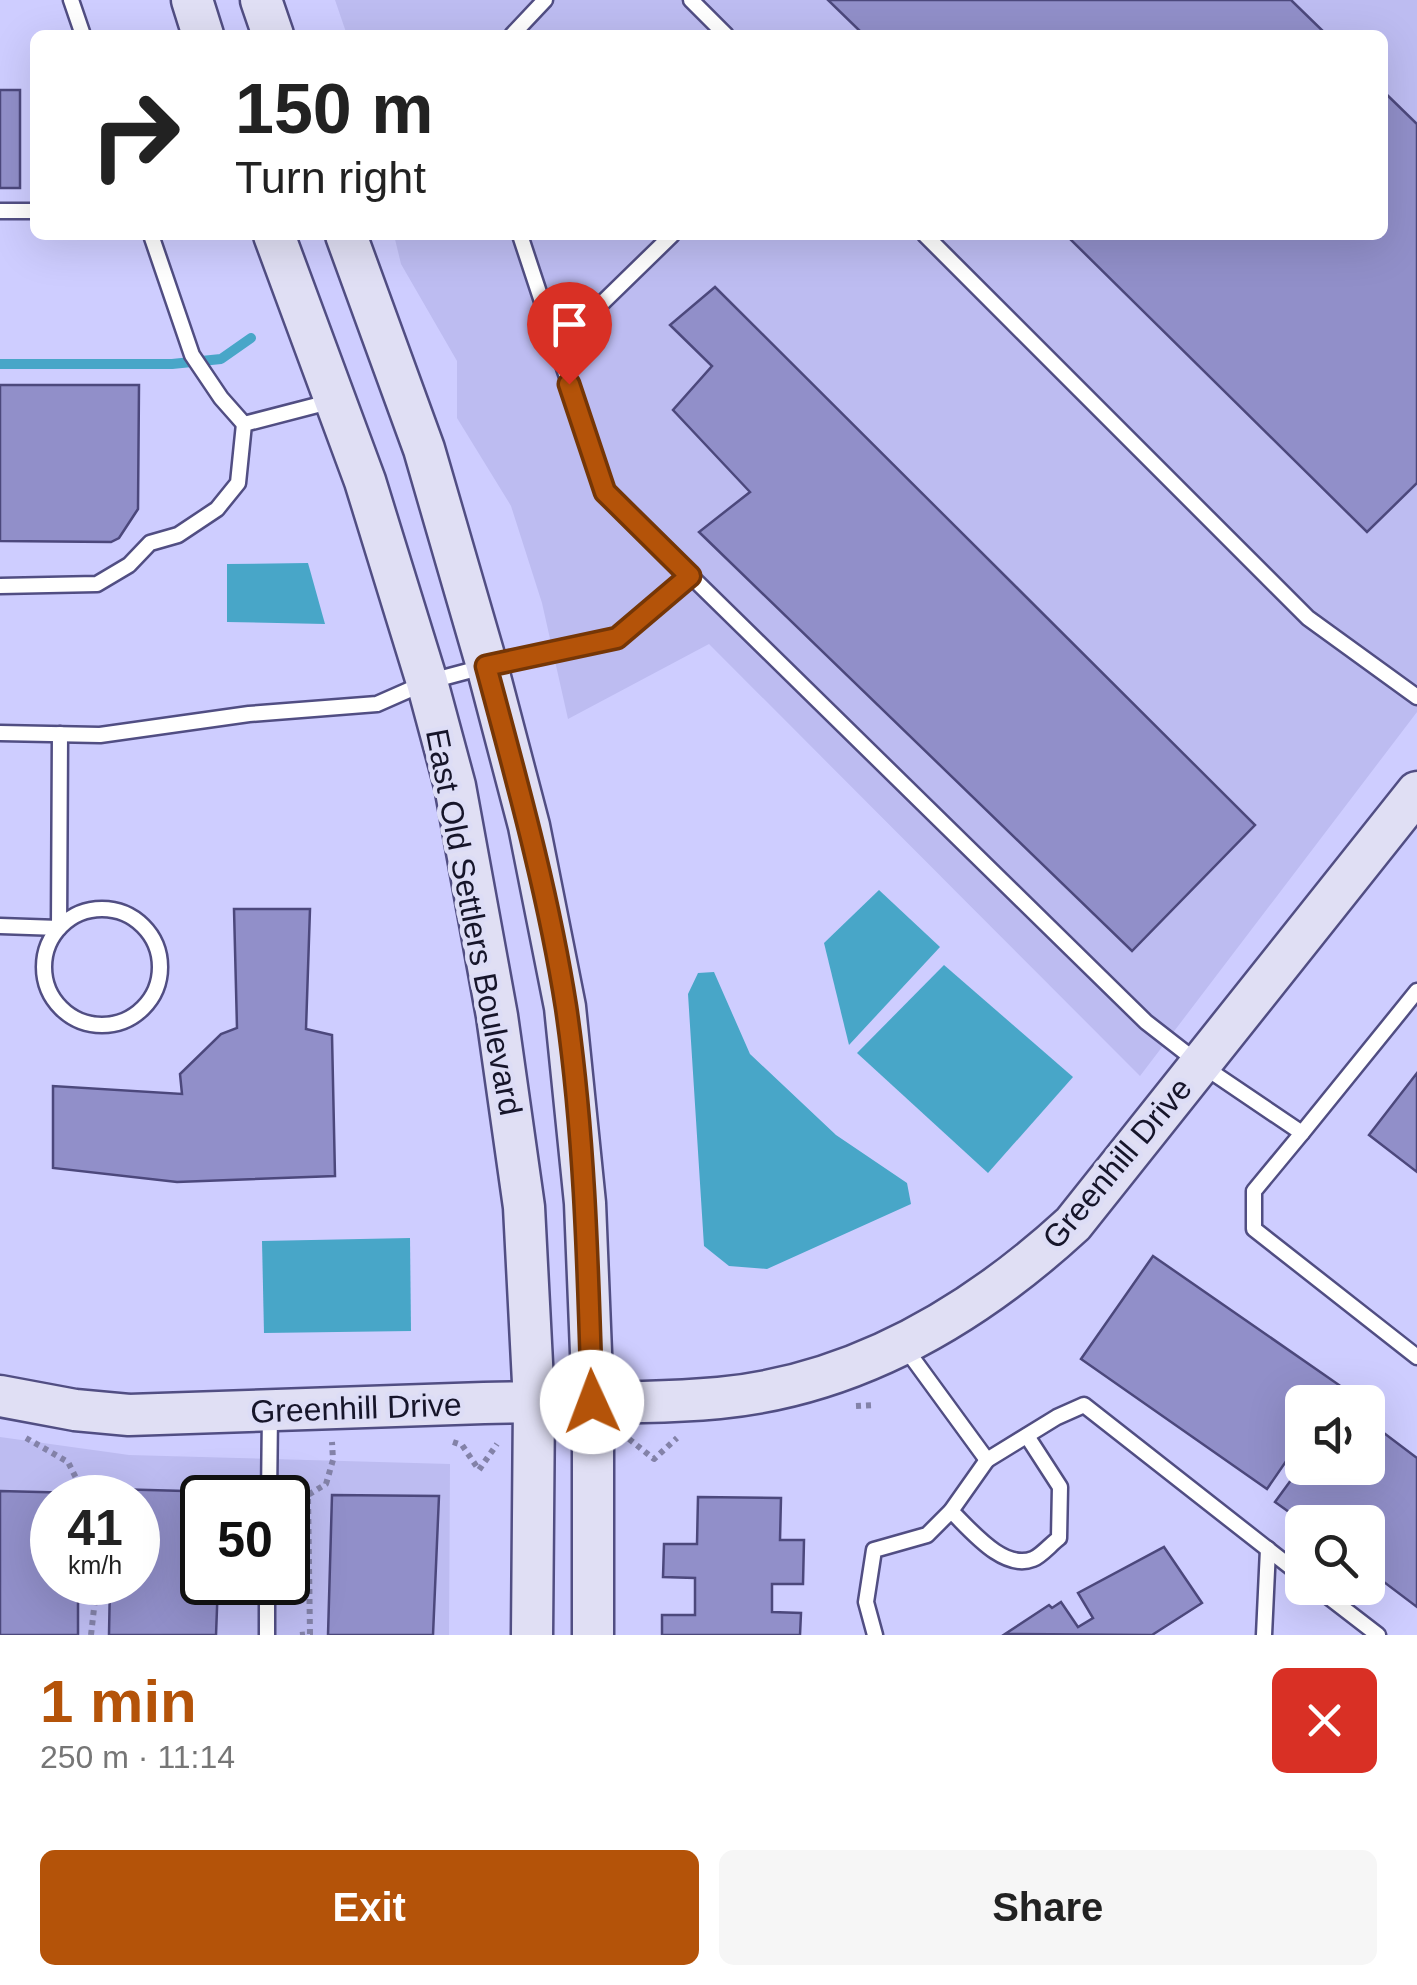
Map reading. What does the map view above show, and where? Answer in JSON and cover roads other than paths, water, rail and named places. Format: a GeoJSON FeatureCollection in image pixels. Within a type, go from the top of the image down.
{"type":"FeatureCollection","features":[{"type":"Feature","properties":{"kind":"main road"},"geometry":{"type":"LineString","coordinates":[[192,0],[202,30]]}},
{"type":"Feature","properties":{"kind":"main road"},"geometry":{"type":"LineString","coordinates":[[261,0],[272,30]]}},
{"type":"Feature","properties":{"kind":"main road","name":"East Old Settlers Boulevard"},"geometry":{"type":"LineString","coordinates":[[276,240],[365,480],[455,786],[497,1016],[524,1207],[534,1402],[532,1635]]}},
{"type":"Feature","properties":{"kind":"main road","name":"East Old Settlers Boulevard"},"geometry":{"type":"LineString","coordinates":[[348,240],[424,449],[486,666],[528,826],[566,1006],[585,1203],[592,1402],[593,1635]]}},
{"type":"Feature","properties":{"kind":"main road","name":"Greenhill Drive"},"geometry":{"type":"LineString","coordinates":[[0,1396],[128,1415],[724,1398],[834,1372],[903,1345],[986,1297],[1073,1224],[1417,792]]}},
{"type":"Feature","properties":{"kind":"lane"},"geometry":{"type":"LineString","coordinates":[[71,0],[81,30]]}},
{"type":"Feature","properties":{"kind":"lane"},"geometry":{"type":"LineString","coordinates":[[517,30],[545,0]]}},
{"type":"Feature","properties":{"kind":"lane"},"geometry":{"type":"LineString","coordinates":[[697,2],[722,30]]}},
{"type":"Feature","properties":{"kind":"lane"},"geometry":{"type":"LineString","coordinates":[[0,212],[30,211]]}},
{"type":"Feature","properties":{"kind":"lane"},"geometry":{"type":"LineString","coordinates":[[0,586],[97,584],[130,565],[150,543],[178,535],[217,509],[238,484],[244,424],[192,354],[153,240]]}},
{"type":"Feature","properties":{"kind":"lane"},"geometry":{"type":"LineString","coordinates":[[522,240],[605,492],[1146,1022],[1200,1064],[1302,1132]]}},
{"type":"Feature","properties":{"kind":"lane"},"geometry":{"type":"LineString","coordinates":[[557,347],[667,240]]}},
{"type":"Feature","properties":{"kind":"lane"},"geometry":{"type":"LineString","coordinates":[[931,240],[1308,618],[1417,697]]}},
{"type":"Feature","properties":{"kind":"lane"},"geometry":{"type":"LineString","coordinates":[[244,424],[335,400]]}},
{"type":"Feature","properties":{"kind":"lane"},"geometry":{"type":"LineString","coordinates":[[0,733],[100,734],[249,714],[378,704],[427,682],[617,638],[690,576]]}},
{"type":"Feature","properties":{"kind":"lane"},"geometry":{"type":"LineString","coordinates":[[0,926],[59,928],[92,909],[112,909],[130,915],[146,927],[156,944],[161,962],[159,982],[138,1015],[121,1024],[102,1026],[82,1023],[66,1014],[53,1000],[45,982],[48,944],[59,928],[60,734]]}},
{"type":"Feature","properties":{"kind":"lane"},"geometry":{"type":"LineString","coordinates":[[1417,991],[1254,1191],[1254,1229],[1417,1357]]}},
{"type":"Feature","properties":{"kind":"lane"},"geometry":{"type":"LineString","coordinates":[[903,1345],[988,1460]]}},
{"type":"Feature","properties":{"kind":"lane"},"geometry":{"type":"LineString","coordinates":[[875,1635],[866,1602],[874,1550],[927,1535],[951,1511],[988,1460],[1057,1417],[1084,1405],[1285,1562]]}},
{"type":"Feature","properties":{"kind":"lane"},"geometry":{"type":"LineString","coordinates":[[269,1475],[270,1412]]}},
{"type":"Feature","properties":{"kind":"lane"},"geometry":{"type":"LineString","coordinates":[[951,1511],[988,1546],[1010,1560],[1032,1560],[1059,1538],[1060,1487],[1027,1436]]}},
{"type":"Feature","properties":{"kind":"lane"},"geometry":{"type":"LineString","coordinates":[[1264,1635],[1268,1548]]}},
{"type":"Feature","properties":{"kind":"lane"},"geometry":{"type":"LineString","coordinates":[[267,1635],[268,1605]]}},
{"type":"Feature","properties":{"kind":"lane"},"geometry":{"type":"LineString","coordinates":[[1340,1605],[1378,1635]]}},
{"type":"Feature","properties":{"kind":"waterway"},"geometry":{"type":"LineString","coordinates":[[0,364],[172,364],[221,359],[251,338]]}}]}
